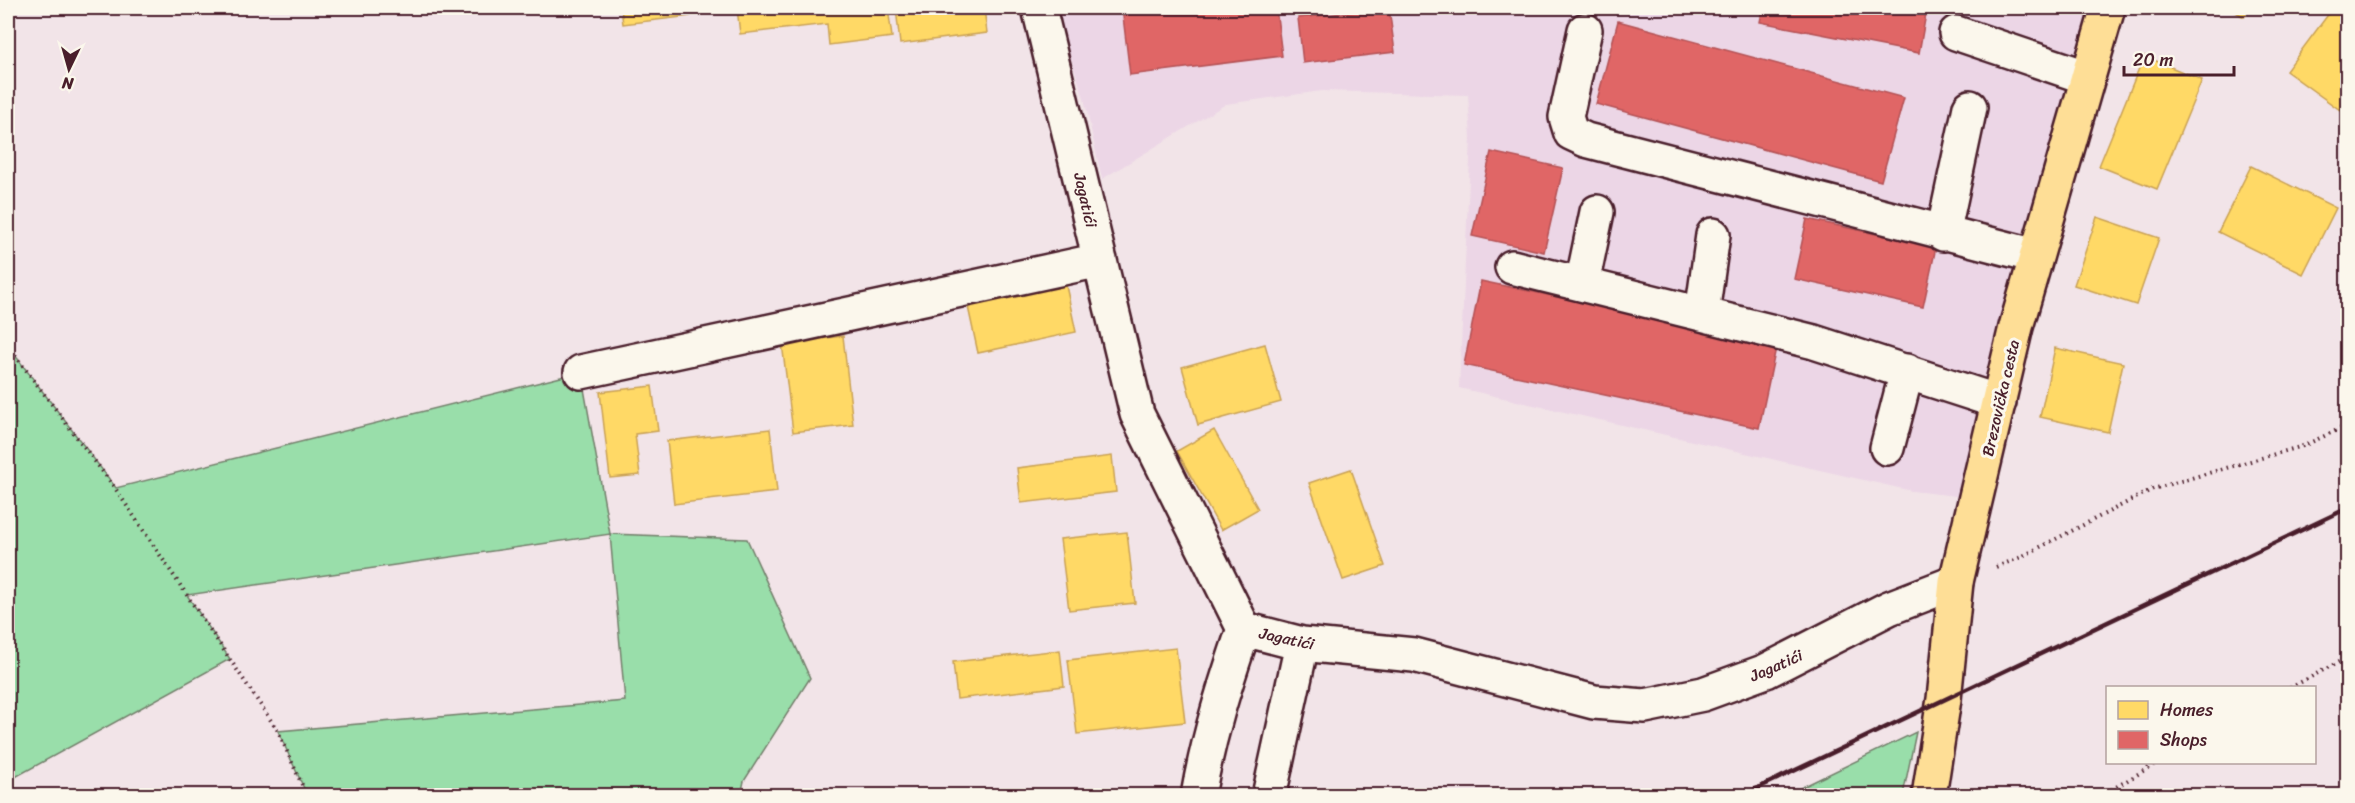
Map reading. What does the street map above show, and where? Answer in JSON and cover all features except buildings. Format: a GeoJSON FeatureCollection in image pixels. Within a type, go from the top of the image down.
{"type":"FeatureCollection","features":[{"type":"Feature","properties":{"kind":"main road","name":"Brezovička cesta"},"geometry":{"type":"LineString","coordinates":[[1929,795],[1944,699],[1956,582],[2036,256],[2086,77],[2108,8]]}},
{"type":"Feature","properties":{"kind":"street","name":"Jagatići"},"geometry":{"type":"LineString","coordinates":[[1039,8],[1137,414],[1244,629],[1302,644],[1414,655],[1594,702],[1645,706],[1703,694],[1766,671],[1889,608],[1956,582]]}},
{"type":"Feature","properties":{"kind":"street"},"geometry":{"type":"LineString","coordinates":[[1585,30],[1566,117],[1571,133],[1586,141],[2036,256]]}},
{"type":"Feature","properties":{"kind":"street"},"geometry":{"type":"LineString","coordinates":[[1956,33],[2086,77]]}},
{"type":"Feature","properties":{"kind":"street"},"geometry":{"type":"LineString","coordinates":[[1943,234],[1970,107]]}},
{"type":"Feature","properties":{"kind":"street"},"geometry":{"type":"LineString","coordinates":[[1582,284],[1597,212]]}},
{"type":"Feature","properties":{"kind":"street"},"geometry":{"type":"LineString","coordinates":[[1702,314],[1713,235]]}},
{"type":"Feature","properties":{"kind":"street"},"geometry":{"type":"LineString","coordinates":[[581,372],[1100,260]]}},
{"type":"Feature","properties":{"kind":"street"},"geometry":{"type":"LineString","coordinates":[[1512,267],[1814,342],[1999,402]]}},
{"type":"Feature","properties":{"kind":"street"},"geometry":{"type":"LineString","coordinates":[[1887,448],[1907,371]]}},
{"type":"Feature","properties":{"kind":"street"},"geometry":{"type":"LineString","coordinates":[[1198,795],[1205,753],[1223,688],[1244,629]]}},
{"type":"Feature","properties":{"kind":"street"},"geometry":{"type":"LineString","coordinates":[[1269,795],[1302,644]]}},
{"type":"Feature","properties":{"kind":"path"},"geometry":{"type":"LineString","coordinates":[[8,346],[115,488],[278,731],[307,795]]}},
{"type":"Feature","properties":{"kind":"path"},"geometry":{"type":"LineString","coordinates":[[1956,582],[2019,558],[2153,489],[2303,446],[2348,425]]}},
{"type":"Feature","properties":{"kind":"path"},"geometry":{"type":"LineString","coordinates":[[2292,686],[2348,657]]}},
{"type":"Feature","properties":{"kind":"path"},"geometry":{"type":"LineString","coordinates":[[2101,795],[2155,764]]}},
{"type":"Feature","properties":{"kind":"shaded area"},"geometry":{"type":"Polygon","coordinates":[[[1093,8],[2090,8],[2010,286],[1957,496],[1912,491],[1459,388],[1471,138],[1468,95],[1322,91],[1226,104],[1102,179],[1084,98],[1056,13],[1093,8]]]}},
{"type":"Feature","properties":{"kind":"green space"},"geometry":{"type":"Polygon","coordinates":[[[8,346],[116,488],[581,372],[610,534],[187,595],[230,659],[8,781],[8,346]]]}},
{"type":"Feature","properties":{"kind":"green space"},"geometry":{"type":"Polygon","coordinates":[[[610,534],[747,539],[810,678],[744,781],[741,795],[307,795],[278,731],[625,701],[610,534]]]}},
{"type":"Feature","properties":{"kind":"green space"},"geometry":{"type":"Polygon","coordinates":[[[1916,732],[1903,795],[1786,795],[1916,732]]]}},
{"type":"Feature","properties":{"kind":"railway"},"geometry":{"type":"LineString","coordinates":[[1741,796],[2348,508]]}}]}
